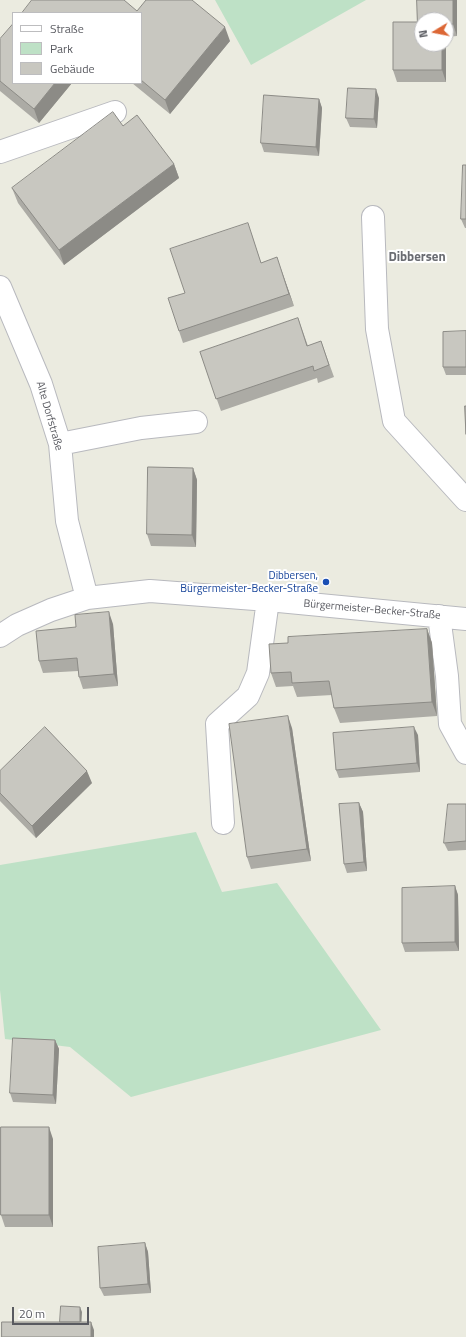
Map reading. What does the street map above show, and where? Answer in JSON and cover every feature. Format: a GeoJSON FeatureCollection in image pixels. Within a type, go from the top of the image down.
{"type":"FeatureCollection","features":[{"type":"Feature","properties":{"kind":"street"},"geometry":{"type":"LineString","coordinates":[[0,152],[115,112]]}},
{"type":"Feature","properties":{"kind":"street"},"geometry":{"type":"LineString","coordinates":[[373,217],[377,329],[394,421],[466,500]]}},
{"type":"Feature","properties":{"kind":"street","name":"Alte Dorfstraße"},"geometry":{"type":"LineString","coordinates":[[0,287],[41,384],[60,444],[67,521],[87,598]]}},
{"type":"Feature","properties":{"kind":"street"},"geometry":{"type":"LineString","coordinates":[[60,444],[141,428],[196,422]]}},
{"type":"Feature","properties":{"kind":"street","name":"Bürgermeister-Becker-Straße"},"geometry":{"type":"LineString","coordinates":[[0,636],[51,610],[87,598],[150,591],[268,600],[466,619]]}},
{"type":"Feature","properties":{"kind":"street"},"geometry":{"type":"LineString","coordinates":[[223,823],[217,724],[248,696],[258,673],[268,600]]}},
{"type":"Feature","properties":{"kind":"street"},"geometry":{"type":"LineString","coordinates":[[439,616],[447,676],[450,724],[466,753]]}},
{"type":"Feature","properties":{"kind":"green space"},"geometry":{"type":"Polygon","coordinates":[[[215,0],[366,0],[251,65],[215,0]]]}},
{"type":"Feature","properties":{"kind":"green space"},"geometry":{"type":"Polygon","coordinates":[[[196,832],[222,892],[277,883],[381,1030],[131,1097],[70,1047],[5,1039],[0,990],[0,865],[196,832]]]}},
{"type":"Feature","properties":{"kind":"building"},"geometry":{"type":"Polygon","coordinates":[[[32,0],[124,0],[137,11],[146,0],[192,0],[225,27],[165,100],[142,81],[142,12],[23,12],[32,0]]]}},
{"type":"Feature","properties":{"kind":"building"},"geometry":{"type":"Polygon","coordinates":[[[417,0],[453,0],[453,12],[417,12],[417,0]]]}},
{"type":"Feature","properties":{"kind":"building"},"geometry":{"type":"Polygon","coordinates":[[[393,22],[414,22],[414,52],[442,52],[442,70],[393,70],[393,22]]]}},
{"type":"Feature","properties":{"kind":"building"},"geometry":{"type":"Polygon","coordinates":[[[12,25],[12,84],[54,84],[34,109],[0,81],[0,39],[12,25]]]}},
{"type":"Feature","properties":{"kind":"building"},"geometry":{"type":"Polygon","coordinates":[[[348,88],[376,89],[374,119],[346,118],[348,88]]]}},
{"type":"Feature","properties":{"kind":"building"},"geometry":{"type":"Polygon","coordinates":[[[264,95],[319,99],[316,147],[261,143],[264,95]]]}},
{"type":"Feature","properties":{"kind":"building"},"geometry":{"type":"Polygon","coordinates":[[[113,112],[123,126],[137,115],[174,164],[59,250],[12,188],[113,112]]]}},
{"type":"Feature","properties":{"kind":"building"},"geometry":{"type":"Polygon","coordinates":[[[463,165],[466,165],[466,219],[461,219],[463,165]]]}},
{"type":"Feature","properties":{"kind":"building"},"geometry":{"type":"Polygon","coordinates":[[[248,223],[261,263],[277,257],[289,294],[179,331],[168,298],[185,293],[170,249],[248,223]]]}},
{"type":"Feature","properties":{"kind":"building"},"geometry":{"type":"Polygon","coordinates":[[[298,318],[307,346],[321,341],[329,365],[314,371],[313,366],[216,399],[200,352],[298,318]]]}},
{"type":"Feature","properties":{"kind":"building"},"geometry":{"type":"Polygon","coordinates":[[[466,331],[466,367],[443,367],[443,332],[466,331]]]}},
{"type":"Feature","properties":{"kind":"building"},"geometry":{"type":"Polygon","coordinates":[[[465,406],[466,406],[466,434],[465,406]]]}},
{"type":"Feature","properties":{"kind":"building"},"geometry":{"type":"Polygon","coordinates":[[[148,467],[193,468],[192,535],[147,534],[148,467]]]}},
{"type":"Feature","properties":{"kind":"building"},"geometry":{"type":"Polygon","coordinates":[[[109,612],[114,674],[79,677],[77,658],[39,661],[36,631],[76,627],[75,615],[109,612]]]}},
{"type":"Feature","properties":{"kind":"building"},"geometry":{"type":"Polygon","coordinates":[[[427,629],[432,702],[334,708],[329,681],[292,683],[291,672],[271,673],[269,644],[288,643],[288,637],[427,629]]]}},
{"type":"Feature","properties":{"kind":"building"},"geometry":{"type":"Polygon","coordinates":[[[288,716],[307,849],[247,857],[229,724],[288,716]]]}},
{"type":"Feature","properties":{"kind":"building"},"geometry":{"type":"Polygon","coordinates":[[[45,727],[87,771],[32,826],[0,793],[0,771],[45,727]]]}},
{"type":"Feature","properties":{"kind":"building"},"geometry":{"type":"Polygon","coordinates":[[[414,727],[417,763],[336,770],[333,733],[414,727]]]}},
{"type":"Feature","properties":{"kind":"building"},"geometry":{"type":"Polygon","coordinates":[[[359,803],[364,862],[344,864],[339,804],[359,803]]]}},
{"type":"Feature","properties":{"kind":"building"},"geometry":{"type":"Polygon","coordinates":[[[448,804],[466,804],[466,841],[444,843],[448,804]]]}},
{"type":"Feature","properties":{"kind":"building"},"geometry":{"type":"Polygon","coordinates":[[[455,886],[455,942],[402,943],[402,888],[455,886]]]}},
{"type":"Feature","properties":{"kind":"building"},"geometry":{"type":"Polygon","coordinates":[[[13,1038],[55,1040],[53,1095],[10,1093],[13,1038]]]}},
{"type":"Feature","properties":{"kind":"building"},"geometry":{"type":"Polygon","coordinates":[[[1,1127],[49,1127],[49,1215],[1,1215],[1,1127]]]}},
{"type":"Feature","properties":{"kind":"building"},"geometry":{"type":"Polygon","coordinates":[[[145,1243],[148,1284],[100,1288],[98,1247],[145,1243]]]}},
{"type":"Feature","properties":{"kind":"building"},"geometry":{"type":"Polygon","coordinates":[[[61,1306],[80,1307],[80,1322],[60,1322],[61,1306]]]}},
{"type":"Feature","properties":{"kind":"building"},"geometry":{"type":"Polygon","coordinates":[[[2,1322],[91,1322],[91,1337],[2,1337],[2,1322]]]}},
{"type":"Feature","properties":{"kind":"place","name":"Dibbersen, Bürgermeister-Becker-Straße"},"geometry":{"type":"Point","coordinates":[326,582]}},
{"type":"Feature","properties":{"kind":"district","name":"Dibbersen"},"geometry":{"type":"Point","coordinates":[417,258]}}]}
